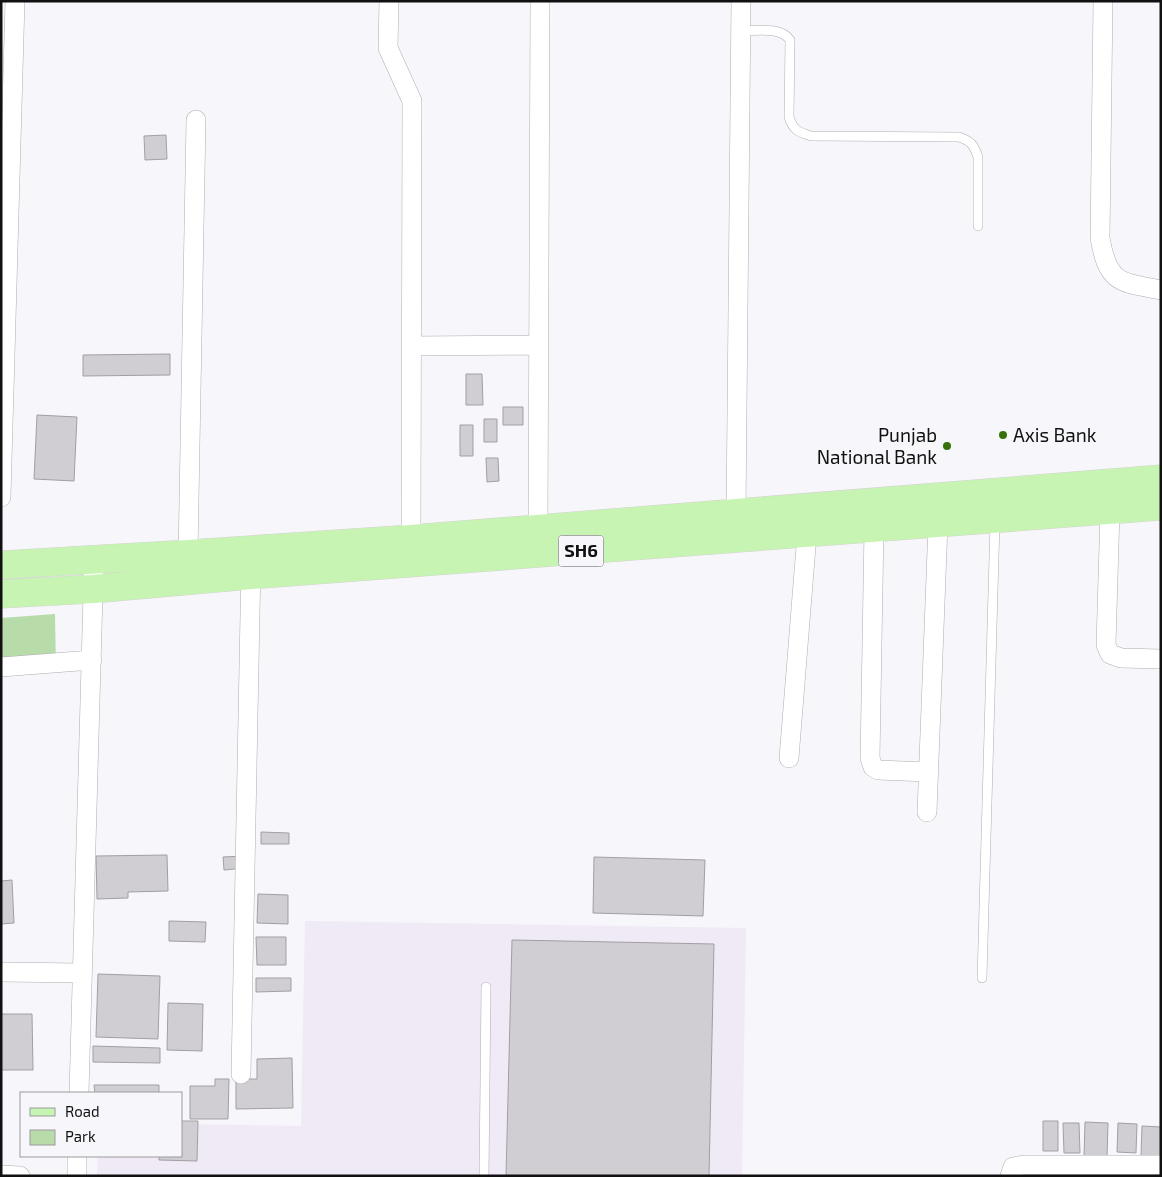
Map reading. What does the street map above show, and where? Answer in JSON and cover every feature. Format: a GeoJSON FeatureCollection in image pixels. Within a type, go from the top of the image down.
{"type":"FeatureCollection","features":[{"type":"Feature","properties":{"kind":"main road","name":"SH6"},"geometry":{"type":"LineString","coordinates":[[1,594],[94,588],[411,539],[1161,479]]}},
{"type":"Feature","properties":{"kind":"main road","name":"SH6"},"geometry":{"type":"LineString","coordinates":[[1,565],[188,554],[251,563],[807,534],[1161,506]]}},
{"type":"Feature","properties":{"kind":"street"},"geometry":{"type":"LineString","coordinates":[[1,497],[15,1]]}},
{"type":"Feature","properties":{"kind":"street"},"geometry":{"type":"LineString","coordinates":[[389,1],[388,48],[412,101],[411,539]]}},
{"type":"Feature","properties":{"kind":"street"},"geometry":{"type":"LineString","coordinates":[[538,529],[540,1]]}},
{"type":"Feature","properties":{"kind":"street"},"geometry":{"type":"LineString","coordinates":[[736,514],[741,1]]}},
{"type":"Feature","properties":{"kind":"street"},"geometry":{"type":"LineString","coordinates":[[1103,1],[1100,238],[1104,258],[1110,271],[1124,282],[1161,290]]}},
{"type":"Feature","properties":{"kind":"street"},"geometry":{"type":"LineString","coordinates":[[188,554],[196,120]]}},
{"type":"Feature","properties":{"kind":"street"},"geometry":{"type":"LineString","coordinates":[[411,346],[538,345]]}},
{"type":"Feature","properties":{"kind":"street"},"geometry":{"type":"LineString","coordinates":[[1110,511],[1106,645],[1110,654],[1121,658],[1161,659]]}},
{"type":"Feature","properties":{"kind":"street"},"geometry":{"type":"LineString","coordinates":[[927,812],[938,524]]}},
{"type":"Feature","properties":{"kind":"street"},"geometry":{"type":"LineString","coordinates":[[874,529],[870,758],[873,767],[878,770],[928,772]]}},
{"type":"Feature","properties":{"kind":"street"},"geometry":{"type":"LineString","coordinates":[[789,758],[807,534]]}},
{"type":"Feature","properties":{"kind":"street"},"geometry":{"type":"LineString","coordinates":[[79,1092],[94,559]]}},
{"type":"Feature","properties":{"kind":"street"},"geometry":{"type":"LineString","coordinates":[[241,1074],[251,563]]}},
{"type":"Feature","properties":{"kind":"street"},"geometry":{"type":"LineString","coordinates":[[1,667],[92,660]]}},
{"type":"Feature","properties":{"kind":"street"},"geometry":{"type":"LineString","coordinates":[[1,972],[82,973]]}},
{"type":"Feature","properties":{"kind":"street"},"geometry":{"type":"LineString","coordinates":[[77,1157],[77,1176]]}},
{"type":"Feature","properties":{"kind":"street"},"geometry":{"type":"LineString","coordinates":[[1010,1176],[1013,1167],[1024,1165],[1087,1170],[1161,1165]]}},
{"type":"Feature","properties":{"kind":"street"},"geometry":{"type":"LineString","coordinates":[[1,1175],[20,1176]]}},
{"type":"Feature","properties":{"kind":"lane"},"geometry":{"type":"LineString","coordinates":[[740,31],[776,31],[786,34],[790,40],[789,118],[792,128],[799,132],[811,136],[959,137],[969,140],[975,147],[978,157],[978,226]]}},
{"type":"Feature","properties":{"kind":"lane"},"geometry":{"type":"LineString","coordinates":[[982,978],[995,519]]}},
{"type":"Feature","properties":{"kind":"lane"},"geometry":{"type":"LineString","coordinates":[[484,1176],[486,987]]}},
{"type":"Feature","properties":{"kind":"shaded area"},"geometry":{"type":"Polygon","coordinates":[[[305,921],[746,928],[742,1176],[97,1176],[98,1157],[182,1157],[182,1124],[301,1126],[305,921]]]}},
{"type":"Feature","properties":{"kind":"green space"},"geometry":{"type":"Polygon","coordinates":[[[55,614],[56,672],[1,676],[1,618],[55,614]]]}},
{"type":"Feature","properties":{"kind":"building"},"geometry":{"type":"Polygon","coordinates":[[[166,135],[167,159],[145,160],[144,136],[166,135]]]}},
{"type":"Feature","properties":{"kind":"building"},"geometry":{"type":"Polygon","coordinates":[[[170,354],[170,375],[83,376],[83,355],[170,354]]]}},
{"type":"Feature","properties":{"kind":"building"},"geometry":{"type":"Polygon","coordinates":[[[466,374],[482,374],[483,405],[466,405],[466,374]]]}},
{"type":"Feature","properties":{"kind":"building"},"geometry":{"type":"Polygon","coordinates":[[[503,407],[523,407],[523,425],[503,425],[503,407]]]}},
{"type":"Feature","properties":{"kind":"building"},"geometry":{"type":"Polygon","coordinates":[[[37,415],[77,417],[74,481],[34,479],[37,415]]]}},
{"type":"Feature","properties":{"kind":"building"},"geometry":{"type":"Polygon","coordinates":[[[484,419],[497,419],[497,442],[484,442],[484,419]]]}},
{"type":"Feature","properties":{"kind":"building"},"geometry":{"type":"Polygon","coordinates":[[[460,425],[473,425],[473,456],[460,456],[460,425]]]}},
{"type":"Feature","properties":{"kind":"building"},"geometry":{"type":"Polygon","coordinates":[[[486,458],[498,458],[499,481],[487,482],[486,458]]]}},
{"type":"Feature","properties":{"kind":"building"},"geometry":{"type":"Polygon","coordinates":[[[261,832],[289,833],[289,844],[261,844],[261,832]]]}},
{"type":"Feature","properties":{"kind":"building"},"geometry":{"type":"Polygon","coordinates":[[[167,855],[168,891],[128,892],[128,898],[97,899],[96,856],[167,855]]]}},
{"type":"Feature","properties":{"kind":"building"},"geometry":{"type":"Polygon","coordinates":[[[244,856],[245,868],[224,870],[223,857],[244,856]]]}},
{"type":"Feature","properties":{"kind":"building"},"geometry":{"type":"Polygon","coordinates":[[[594,857],[705,860],[703,916],[593,913],[594,857]]]}},
{"type":"Feature","properties":{"kind":"building"},"geometry":{"type":"Polygon","coordinates":[[[12,880],[14,923],[1,924],[1,881],[12,880]]]}},
{"type":"Feature","properties":{"kind":"building"},"geometry":{"type":"Polygon","coordinates":[[[258,894],[288,895],[288,924],[257,923],[258,894]]]}},
{"type":"Feature","properties":{"kind":"building"},"geometry":{"type":"Polygon","coordinates":[[[169,921],[206,922],[205,942],[169,941],[169,921]]]}},
{"type":"Feature","properties":{"kind":"building"},"geometry":{"type":"Polygon","coordinates":[[[256,937],[286,937],[286,965],[257,965],[256,937]]]}},
{"type":"Feature","properties":{"kind":"building"},"geometry":{"type":"Polygon","coordinates":[[[512,940],[714,944],[709,1176],[506,1176],[512,940]]]}},
{"type":"Feature","properties":{"kind":"building"},"geometry":{"type":"Polygon","coordinates":[[[98,974],[160,976],[158,1039],[96,1037],[98,974]]]}},
{"type":"Feature","properties":{"kind":"building"},"geometry":{"type":"Polygon","coordinates":[[[256,978],[291,978],[291,991],[256,992],[256,978]]]}},
{"type":"Feature","properties":{"kind":"building"},"geometry":{"type":"Polygon","coordinates":[[[168,1003],[203,1004],[202,1051],[167,1050],[168,1003]]]}},
{"type":"Feature","properties":{"kind":"building"},"geometry":{"type":"Polygon","coordinates":[[[1,1014],[32,1014],[33,1070],[1,1070],[1,1014]]]}},
{"type":"Feature","properties":{"kind":"building"},"geometry":{"type":"Polygon","coordinates":[[[93,1046],[160,1048],[160,1063],[93,1062],[93,1046]]]}},
{"type":"Feature","properties":{"kind":"building"},"geometry":{"type":"Polygon","coordinates":[[[292,1058],[293,1108],[236,1109],[236,1079],[257,1079],[257,1059],[292,1058]]]}},
{"type":"Feature","properties":{"kind":"building"},"geometry":{"type":"Polygon","coordinates":[[[215,1079],[229,1079],[228,1119],[190,1119],[190,1086],[215,1086],[215,1079]]]}},
{"type":"Feature","properties":{"kind":"building"},"geometry":{"type":"Polygon","coordinates":[[[94,1085],[159,1085],[159,1092],[95,1092],[94,1085]]]}},
{"type":"Feature","properties":{"kind":"building"},"geometry":{"type":"Polygon","coordinates":[[[182,1121],[198,1121],[197,1161],[159,1160],[159,1157],[182,1157],[182,1121]]]}},
{"type":"Feature","properties":{"kind":"building"},"geometry":{"type":"Polygon","coordinates":[[[1043,1121],[1058,1121],[1058,1151],[1043,1151],[1043,1121]]]}},
{"type":"Feature","properties":{"kind":"building"},"geometry":{"type":"Polygon","coordinates":[[[1085,1122],[1108,1123],[1107,1157],[1084,1156],[1085,1122]]]}},
{"type":"Feature","properties":{"kind":"building"},"geometry":{"type":"Polygon","coordinates":[[[1063,1123],[1079,1123],[1080,1153],[1064,1153],[1063,1123]]]}},
{"type":"Feature","properties":{"kind":"building"},"geometry":{"type":"Polygon","coordinates":[[[1118,1123],[1137,1124],[1136,1153],[1117,1152],[1118,1123]]]}},
{"type":"Feature","properties":{"kind":"building"},"geometry":{"type":"Polygon","coordinates":[[[1142,1126],[1161,1127],[1161,1156],[1141,1156],[1142,1126]]]}},
{"type":"Feature","properties":{"kind":"place","name":"Axis Bank"},"geometry":{"type":"Point","coordinates":[1003,435]}},
{"type":"Feature","properties":{"kind":"place","name":"Punjab National Bank"},"geometry":{"type":"Point","coordinates":[947,446]}}]}
